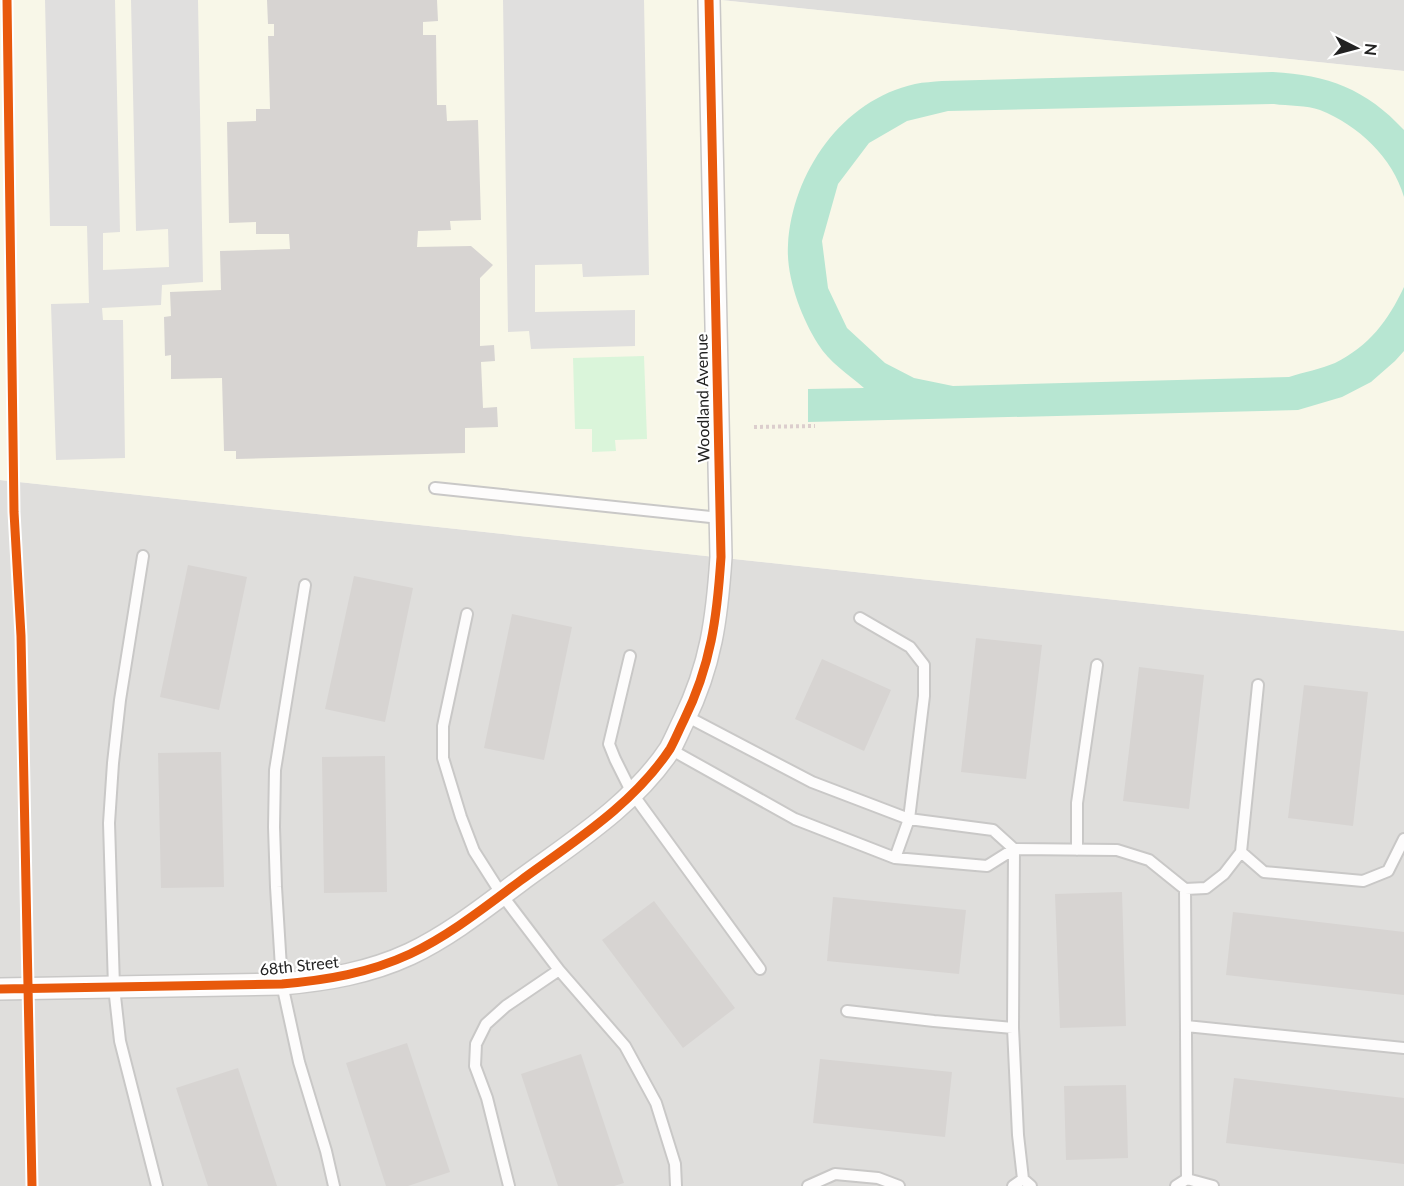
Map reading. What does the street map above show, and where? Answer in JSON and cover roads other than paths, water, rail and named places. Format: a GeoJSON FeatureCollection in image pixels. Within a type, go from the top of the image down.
{"type":"FeatureCollection","features":[{"type":"Feature","properties":{"kind":"street","name":"Woodland Avenue"},"geometry":{"type":"LineString","coordinates":[[639,785],[670,749],[686,717],[708,658],[717,615],[721,557],[709,0]]}},
{"type":"Feature","properties":{"kind":"street","name":"68th Street"},"geometry":{"type":"LineString","coordinates":[[0,989],[282,984],[325,981],[370,970],[410,954],[448,933],[599,823],[639,785]]}},
{"type":"Feature","properties":{"kind":"lane"},"geometry":{"type":"LineString","coordinates":[[435,488],[720,518]]}},
{"type":"Feature","properties":{"kind":"lane"},"geometry":{"type":"LineString","coordinates":[[143,556],[120,699],[109,823],[114,987],[120,1041],[157,1186]]}},
{"type":"Feature","properties":{"kind":"lane"},"geometry":{"type":"LineString","coordinates":[[305,585],[275,770],[274,847],[282,984],[299,1062],[326,1151],[334,1186]]}},
{"type":"Feature","properties":{"kind":"lane"},"geometry":{"type":"LineString","coordinates":[[467,614],[443,726],[443,758],[460,817],[474,851],[502,895],[559,970],[625,1046],[656,1103],[675,1164],[676,1186]]}},
{"type":"Feature","properties":{"kind":"lane"},"geometry":{"type":"LineString","coordinates":[[860,618],[910,647],[924,665],[924,696],[909,819],[895,858]]}},
{"type":"Feature","properties":{"kind":"lane"},"geometry":{"type":"LineString","coordinates":[[630,656],[609,744],[615,759],[639,785],[760,969]]}},
{"type":"Feature","properties":{"kind":"lane"},"geometry":{"type":"LineString","coordinates":[[1077,850],[1077,803],[1096,665]]}},
{"type":"Feature","properties":{"kind":"lane"},"geometry":{"type":"LineString","coordinates":[[670,749],[795,819],[895,858],[987,866],[1014,849],[1117,850],[1149,860],[1185,889],[1206,888],[1224,874],[1241,852],[1258,685]]}},
{"type":"Feature","properties":{"kind":"lane"},"geometry":{"type":"LineString","coordinates":[[686,717],[812,782],[909,819],[993,830],[1014,849],[1013,1028],[1018,1135],[1027,1183],[1013,1186]]}},
{"type":"Feature","properties":{"kind":"lane"},"geometry":{"type":"LineString","coordinates":[[1241,852],[1264,872],[1363,881],[1388,871],[1404,839]]}},
{"type":"Feature","properties":{"kind":"lane"},"geometry":{"type":"LineString","coordinates":[[1185,889],[1186,1179]]}},
{"type":"Feature","properties":{"kind":"lane"},"geometry":{"type":"LineString","coordinates":[[509,1186],[487,1098],[476,1066],[476,1044],[486,1024],[506,1006],[559,970]]}},
{"type":"Feature","properties":{"kind":"lane"},"geometry":{"type":"LineString","coordinates":[[847,1011],[1013,1028]]}},
{"type":"Feature","properties":{"kind":"lane"},"geometry":{"type":"LineString","coordinates":[[1185,1026],[1404,1048]]}},
{"type":"Feature","properties":{"kind":"lane"},"geometry":{"type":"LineString","coordinates":[[807,1186],[835,1174],[878,1178],[899,1186]]}},
{"type":"Feature","properties":{"kind":"lane"},"geometry":{"type":"LineString","coordinates":[[1176,1186],[1186,1179],[1213,1186]]}}]}
